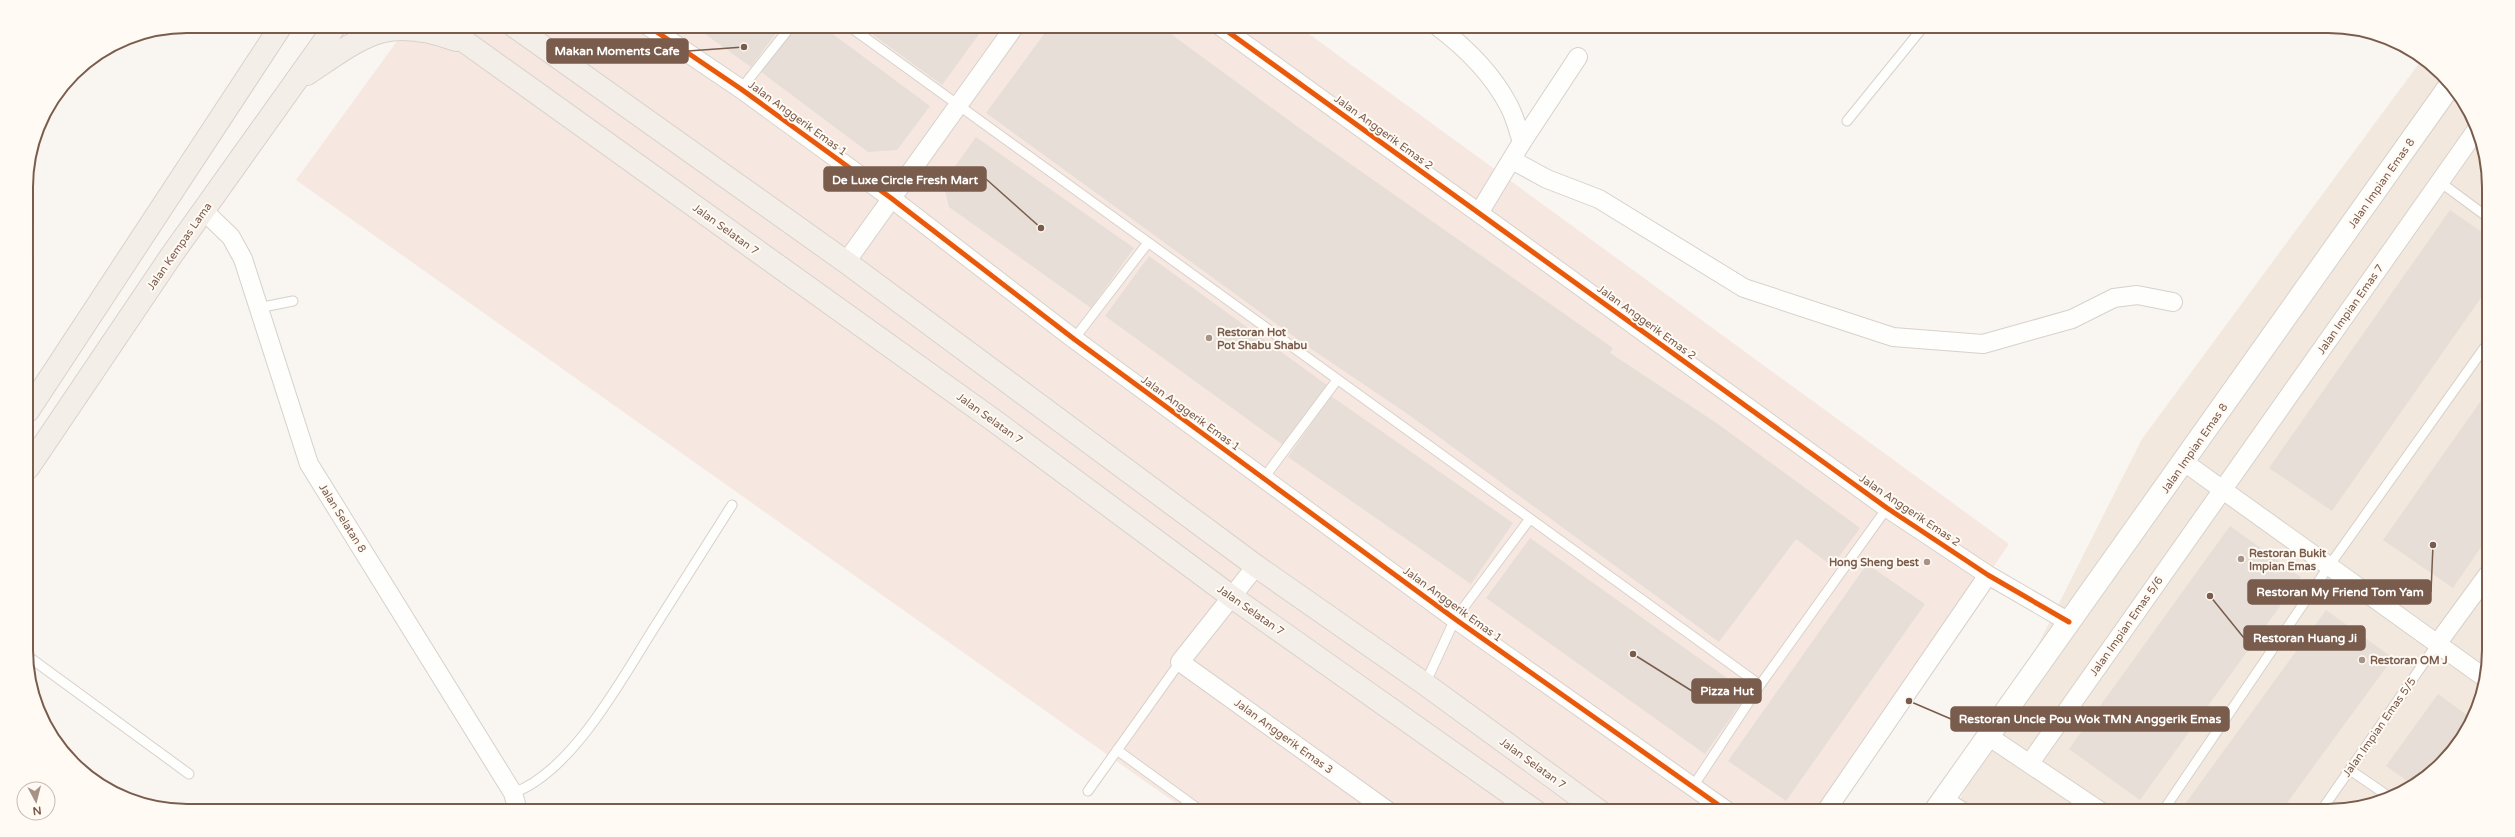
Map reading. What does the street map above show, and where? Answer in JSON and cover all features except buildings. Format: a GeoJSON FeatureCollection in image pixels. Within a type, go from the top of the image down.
{"type":"FeatureCollection","features":[{"type":"Feature","properties":{"kind":"main road"},"geometry":{"type":"LineString","coordinates":[[33,404],[276,33]]}},
{"type":"Feature","properties":{"kind":"main road"},"geometry":{"type":"LineString","coordinates":[[263,52],[280,33]]}},
{"type":"Feature","properties":{"kind":"main road","name":"Jalan Kempas Lama"},"geometry":{"type":"LineString","coordinates":[[33,461],[204,211],[330,33]]}},
{"type":"Feature","properties":{"kind":"main road"},"geometry":{"type":"LineString","coordinates":[[297,81],[369,35],[376,33]]}},
{"type":"Feature","properties":{"kind":"main road"},"geometry":{"type":"LineString","coordinates":[[438,33],[469,44]]}},
{"type":"Feature","properties":{"kind":"main road","name":"Jalan Selatan 7"},"geometry":{"type":"LineString","coordinates":[[453,33],[996,422],[1232,597],[1525,804]]}},
{"type":"Feature","properties":{"kind":"main road","name":"Jalan Selatan 7"},"geometry":{"type":"LineString","coordinates":[[524,33],[846,262],[1256,566],[1425,684],[1590,804]]}},
{"type":"Feature","properties":{"kind":"street","name":"Jalan Anggerik Emas 1"},"geometry":{"type":"LineString","coordinates":[[658,33],[741,89],[891,198],[1074,339],[1455,619],[1716,804]]}},
{"type":"Feature","properties":{"kind":"street"},"geometry":{"type":"LineString","coordinates":[[846,262],[1010,33]]}},
{"type":"Feature","properties":{"kind":"street","name":"Jalan Anggerik Emas 2"},"geometry":{"type":"LineString","coordinates":[[1230,33],[1887,508],[1988,575],[2069,622]]}},
{"type":"Feature","properties":{"kind":"street"},"geometry":{"type":"LineString","coordinates":[[1446,33],[1462,45],[1494,84],[1510,107],[1522,142]]}},
{"type":"Feature","properties":{"kind":"street"},"geometry":{"type":"LineString","coordinates":[[1479,213],[1522,142],[1578,58]]}},
{"type":"Feature","properties":{"kind":"street","name":"Jalan Impian Emas 8"},"geometry":{"type":"LineString","coordinates":[[1940,803],[2184,462],[2447,90]]}},
{"type":"Feature","properties":{"kind":"street","name":"Jalan Impian Emas 7"},"geometry":{"type":"LineString","coordinates":[[2222,489],[2473,135]]}},
{"type":"Feature","properties":{"kind":"street"},"geometry":{"type":"LineString","coordinates":[[1512,160],[1547,178],[1599,199],[1744,288],[1893,337],[1983,344],[2072,319],[2114,298],[2137,295],[2173,302]]}},
{"type":"Feature","properties":{"kind":"street","name":"Jalan Selatan 8"},"geometry":{"type":"LineString","coordinates":[[204,211],[231,237],[243,259],[309,464],[512,793],[516,804]]}},
{"type":"Feature","properties":{"kind":"street"},"geometry":{"type":"LineString","coordinates":[[2184,462],[2480,675]]}},
{"type":"Feature","properties":{"kind":"street","name":"Jalan Impian Emas 5/6"},"geometry":{"type":"LineString","coordinates":[[2030,763],[2222,489]]}},
{"type":"Feature","properties":{"kind":"street"},"geometry":{"type":"LineString","coordinates":[[1180,662],[1256,566]]}},
{"type":"Feature","properties":{"kind":"street"},"geometry":{"type":"LineString","coordinates":[[1831,804],[1988,575]]}},
{"type":"Feature","properties":{"kind":"street"},"geometry":{"type":"LineString","coordinates":[[2437,644],[2482,581]]}},
{"type":"Feature","properties":{"kind":"street","name":"Jalan Anggerik Emas 3"},"geometry":{"type":"LineString","coordinates":[[1180,662],[1378,804]]}},
{"type":"Feature","properties":{"kind":"street"},"geometry":{"type":"LineString","coordinates":[[1988,736],[2090,804]]}},
{"type":"Feature","properties":{"kind":"lane"},"geometry":{"type":"LineString","coordinates":[[741,89],[785,33]]}},
{"type":"Feature","properties":{"kind":"lane"},"geometry":{"type":"LineString","coordinates":[[858,33],[1147,244],[1760,685]]}},
{"type":"Feature","properties":{"kind":"lane"},"geometry":{"type":"LineString","coordinates":[[1847,121],[1918,33]]}},
{"type":"Feature","properties":{"kind":"lane"},"geometry":{"type":"LineString","coordinates":[[2440,182],[2482,213]]}},
{"type":"Feature","properties":{"kind":"lane"},"geometry":{"type":"LineString","coordinates":[[1074,339],[1147,244]]}},
{"type":"Feature","properties":{"kind":"lane"},"geometry":{"type":"LineString","coordinates":[[258,308],[293,301]]}},
{"type":"Feature","properties":{"kind":"lane"},"geometry":{"type":"LineString","coordinates":[[2168,804],[2329,566],[2482,351]]}},
{"type":"Feature","properties":{"kind":"lane"},"geometry":{"type":"LineString","coordinates":[[1264,478],[1337,380]]}},
{"type":"Feature","properties":{"kind":"lane"},"geometry":{"type":"LineString","coordinates":[[512,793],[530,787],[557,765],[605,706],[732,505]]}},
{"type":"Feature","properties":{"kind":"lane"},"geometry":{"type":"LineString","coordinates":[[1692,788],[1760,685],[1887,508]]}},
{"type":"Feature","properties":{"kind":"lane"},"geometry":{"type":"LineString","coordinates":[[1425,684],[1455,619],[1529,520]]}},
{"type":"Feature","properties":{"kind":"lane","name":"Jalan Impian Emas 5/5"},"geometry":{"type":"LineString","coordinates":[[2325,804],[2437,644]]}},
{"type":"Feature","properties":{"kind":"lane"},"geometry":{"type":"LineString","coordinates":[[33,660],[189,774]]}},
{"type":"Feature","properties":{"kind":"lane"},"geometry":{"type":"LineString","coordinates":[[1088,791],[1180,662]]}},
{"type":"Feature","properties":{"kind":"lane"},"geometry":{"type":"LineString","coordinates":[[1117,750],[1191,804]]}},
{"type":"Feature","properties":{"kind":"lane"},"geometry":{"type":"LineString","coordinates":[[2350,770],[2384,793]]}},
{"type":"Feature","properties":{"kind":"shaded area"},"geometry":{"type":"Polygon","coordinates":[[[403,33],[1308,33],[2009,544],[1832,804],[1177,804],[296,180],[403,33]]]}},
{"type":"Feature","properties":{"kind":"shaded area"},"geometry":{"type":"Polygon","coordinates":[[[2419,63],[2422,65],[2437,78],[2450,93],[2466,119],[2477,147],[2482,177],[2482,660],[2477,690],[2466,718],[2450,744],[2437,759],[2422,772],[2396,788],[2368,799],[2338,804],[1958,804],[2142,439],[2419,63]]]}},
{"type":"Feature","properties":{"kind":"cycle path"},"geometry":{"type":"LineString","coordinates":[[658,33],[741,89],[891,198],[1074,339],[1455,619],[1717,804]]}},
{"type":"Feature","properties":{"kind":"cycle path"},"geometry":{"type":"LineString","coordinates":[[1230,33],[1887,508],[1988,575],[2069,622]]}},
{"type":"Feature","properties":{"kind":"place","name":"Makan Moments Cafe"},"geometry":{"type":"Point","coordinates":[744,47]}},
{"type":"Feature","properties":{"kind":"place","name":"De Luxe Circle Fresh Mart"},"geometry":{"type":"Point","coordinates":[1041,228]}},
{"type":"Feature","properties":{"kind":"place","name":"Restoran Hot Pot Shabu Shabu"},"geometry":{"type":"Point","coordinates":[1209,338]}},
{"type":"Feature","properties":{"kind":"place","name":"Restoran My Friend Tom Yam"},"geometry":{"type":"Point","coordinates":[2433,545]}},
{"type":"Feature","properties":{"kind":"place","name":"Restoran Bukit Impian Emas"},"geometry":{"type":"Point","coordinates":[2241,559]}},
{"type":"Feature","properties":{"kind":"place","name":"Hong Sheng best"},"geometry":{"type":"Point","coordinates":[1927,562]}},
{"type":"Feature","properties":{"kind":"place","name":"Restoran Huang Ji"},"geometry":{"type":"Point","coordinates":[2210,596]}},
{"type":"Feature","properties":{"kind":"place","name":"Pizza Hut"},"geometry":{"type":"Point","coordinates":[1633,654]}},
{"type":"Feature","properties":{"kind":"place","name":"Restoran OM J"},"geometry":{"type":"Point","coordinates":[2362,660]}},
{"type":"Feature","properties":{"kind":"place","name":"Restoran Uncle Pou Wok TMN Anggerik Emas"},"geometry":{"type":"Point","coordinates":[1909,701]}}]}
